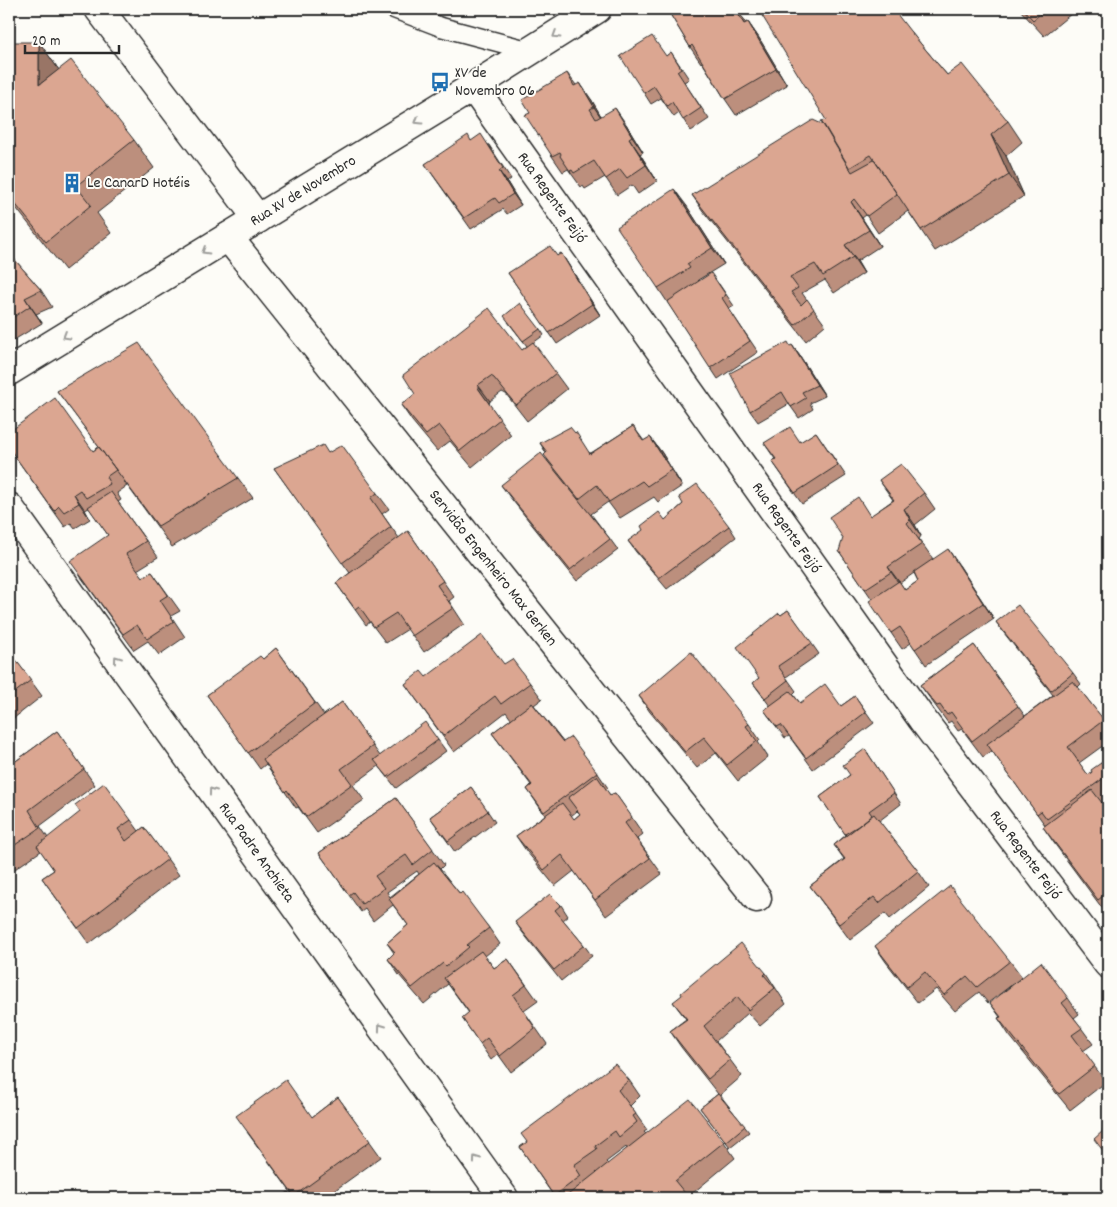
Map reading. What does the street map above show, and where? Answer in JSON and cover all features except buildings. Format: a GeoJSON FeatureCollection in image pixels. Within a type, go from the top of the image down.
{"type":"FeatureCollection","features":[{"type":"Feature","properties":{"kind":"street"},"geometry":{"type":"LineString","coordinates":[[99,9],[258,219]]}},
{"type":"Feature","properties":{"kind":"street","name":"Rua XV de Novembro"},"geometry":{"type":"LineString","coordinates":[[9,371],[597,9]]}},
{"type":"Feature","properties":{"kind":"street","name":"Rua Regente Feijó"},"geometry":{"type":"LineString","coordinates":[[473,87],[922,719],[1108,964]]}},
{"type":"Feature","properties":{"kind":"street","name":"Servidão Engenheiro Max Gerken"},"geometry":{"type":"LineString","coordinates":[[228,237],[757,898]]}},
{"type":"Feature","properties":{"kind":"street","name":"Rua Padre Anchieta"},"geometry":{"type":"LineString","coordinates":[[9,507],[504,1198]]}},
{"type":"Feature","properties":{"kind":"lane"},"geometry":{"type":"LineString","coordinates":[[394,9],[441,27],[530,50]]}},
{"type":"Feature","properties":{"kind":"place","name":"XV de Novembro 06"},"geometry":{"type":"Point","coordinates":[440,82]}},
{"type":"Feature","properties":{"kind":"place","name":"Le CanarD Hotéis"},"geometry":{"type":"Point","coordinates":[72,183]}}]}
